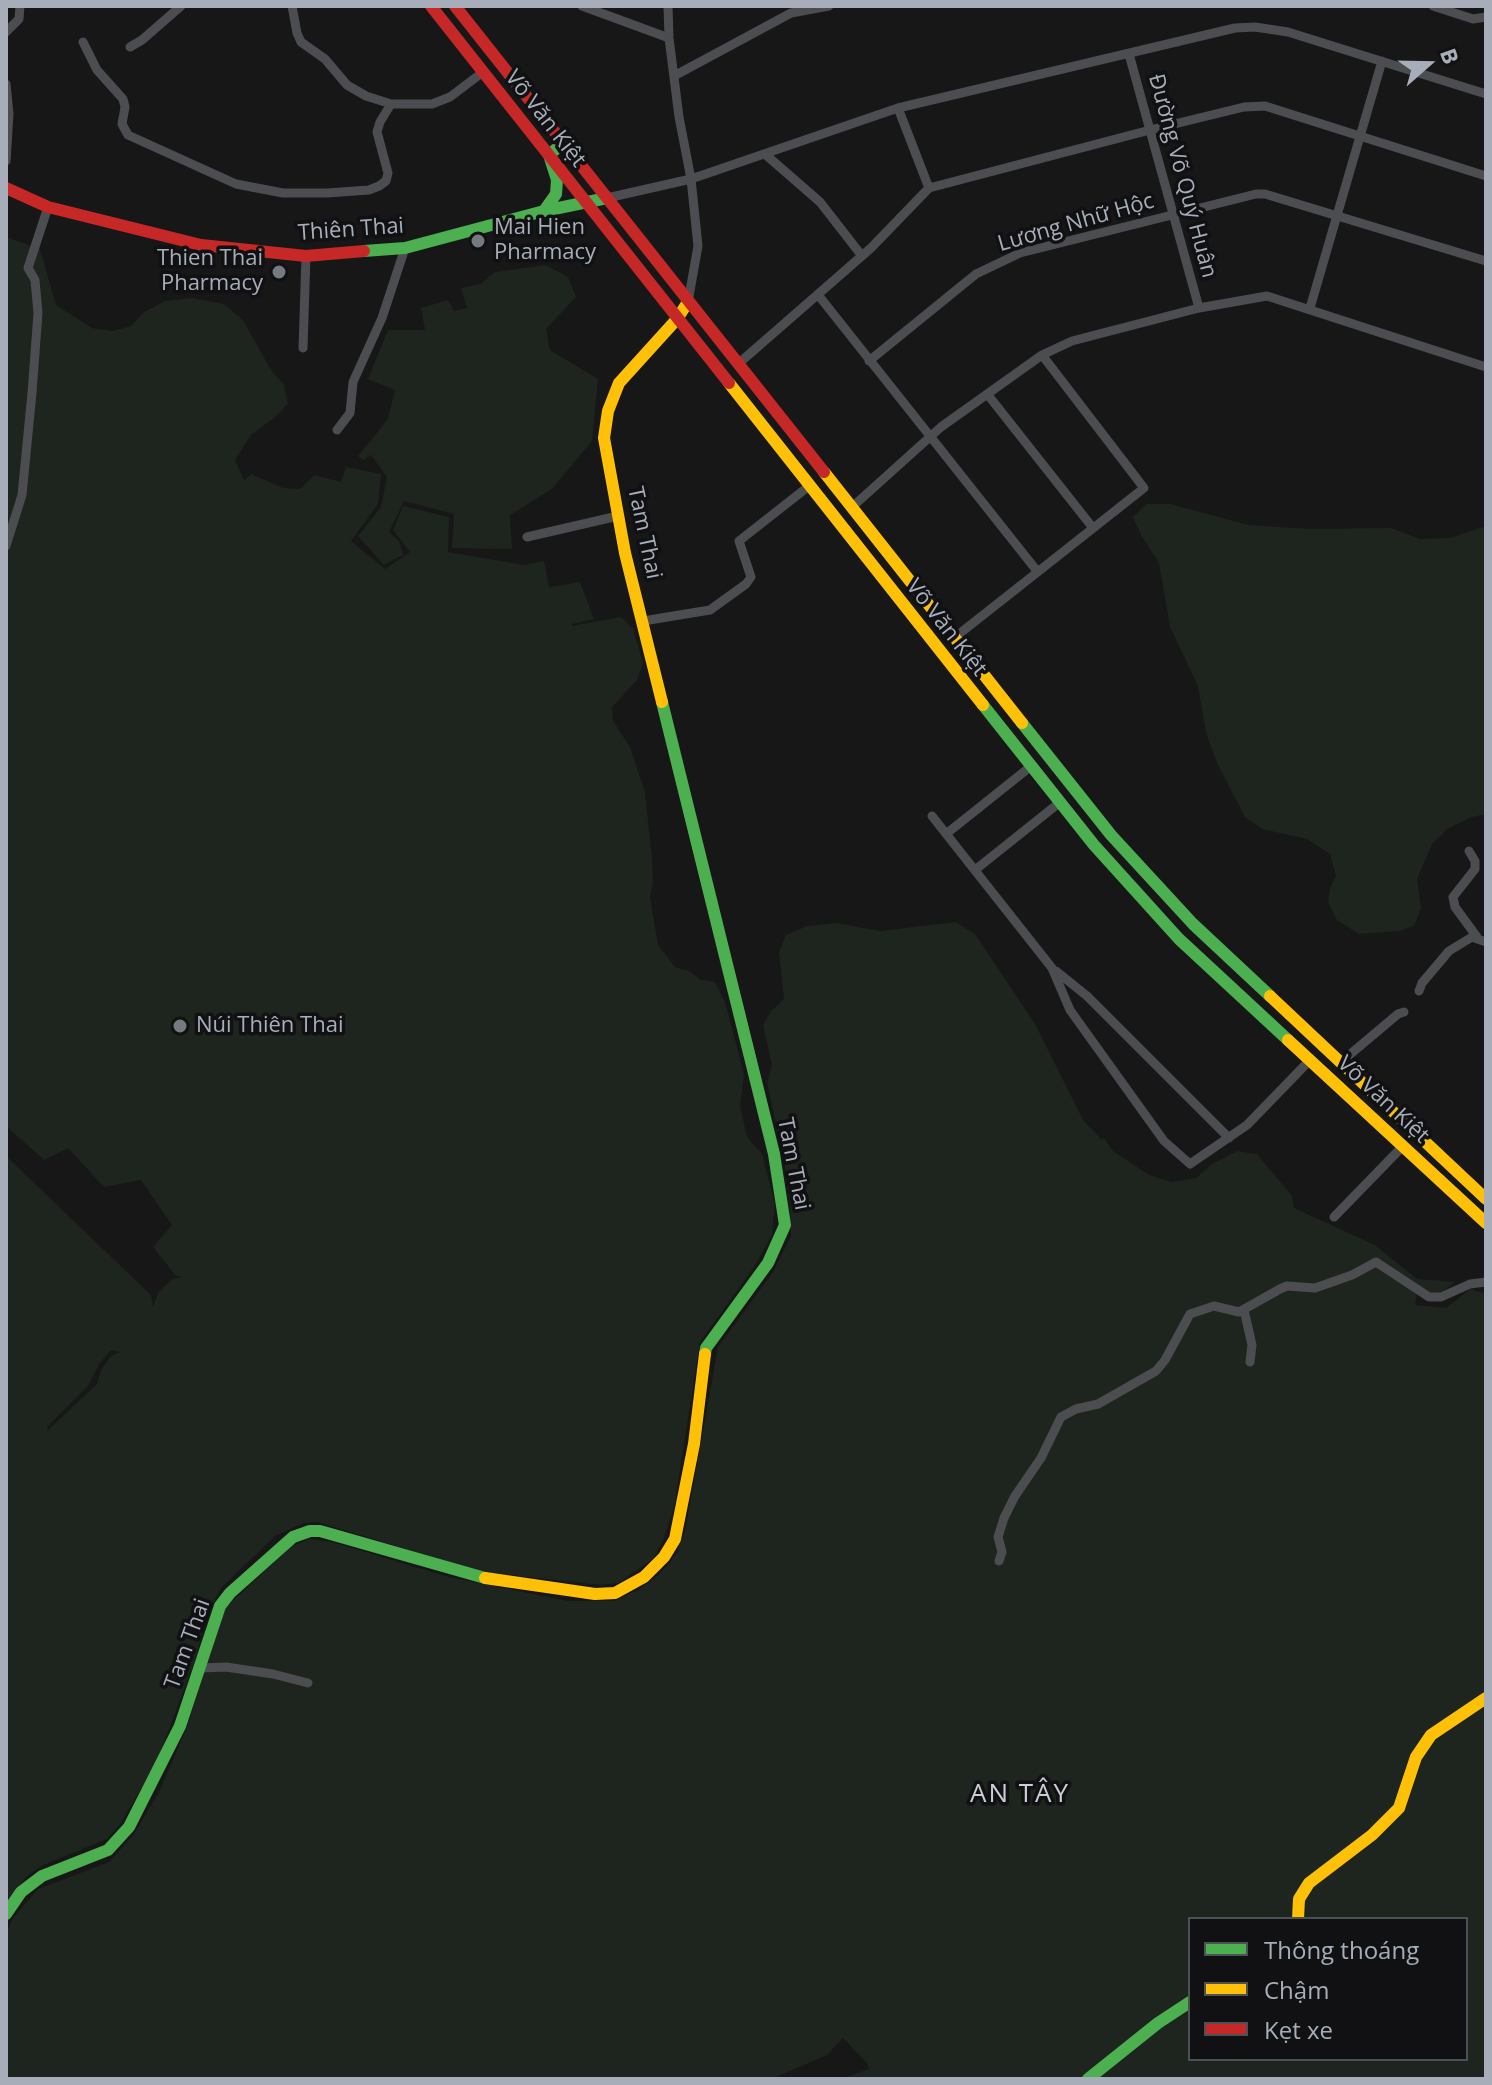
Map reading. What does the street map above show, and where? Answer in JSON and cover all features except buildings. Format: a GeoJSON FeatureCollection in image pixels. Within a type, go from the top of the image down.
{"type":"FeatureCollection","features":[{"type":"Feature","properties":{"kind":"street"},"geometry":{"type":"LineString","coordinates":[[6,32],[19,19],[20,6]]}},
{"type":"Feature","properties":{"kind":"street"},"geometry":{"type":"LineString","coordinates":[[130,47],[181,6]]}},
{"type":"Feature","properties":{"kind":"street"},"geometry":{"type":"LineString","coordinates":[[292,6],[301,42],[325,59],[347,85],[366,96],[391,104],[414,106],[442,102],[483,72]]}},
{"type":"Feature","properties":{"kind":"street","name":"Võ Văn Kiệt"},"geometry":{"type":"LineString","coordinates":[[431,6],[1059,803],[1179,939],[1486,1223]]}},
{"type":"Feature","properties":{"kind":"street","name":"Võ Văn Kiệt"},"geometry":{"type":"LineString","coordinates":[[455,6],[1111,835],[1193,924],[1486,1199]]}},
{"type":"Feature","properties":{"kind":"street"},"geometry":{"type":"LineString","coordinates":[[582,6],[669,38]]}},
{"type":"Feature","properties":{"kind":"street","name":"Tam Thai"},"geometry":{"type":"LineString","coordinates":[[6,1914],[21,1892],[42,1876],[108,1850],[129,1827],[180,1726],[213,1621],[225,1600],[293,1537],[320,1531],[473,1576],[595,1594],[615,1593],[644,1577],[664,1557],[675,1539],[694,1444],[706,1348],[768,1263],[785,1225],[774,1154],[618,516],[604,438],[608,411],[619,383],[677,319],[688,302],[698,246],[669,38],[668,6]]}},
{"type":"Feature","properties":{"kind":"street"},"geometry":{"type":"LineString","coordinates":[[674,76],[791,13],[829,6]]}},
{"type":"Feature","properties":{"kind":"street"},"geometry":{"type":"LineString","coordinates":[[1433,6],[1473,19],[1486,17]]}},
{"type":"Feature","properties":{"kind":"street"},"geometry":{"type":"LineString","coordinates":[[607,198],[691,179],[898,108],[1235,28],[1255,27],[1288,32],[1486,94]]}},
{"type":"Feature","properties":{"kind":"street"},"geometry":{"type":"LineString","coordinates":[[83,42],[97,70],[124,101],[122,124],[128,135],[236,184],[283,193],[369,190],[379,186],[386,181],[388,173],[377,132],[391,104]]}},
{"type":"Feature","properties":{"kind":"street","name":"Đường Võ Quý Huân"},"geometry":{"type":"LineString","coordinates":[[1129,54],[1199,308]]}},
{"type":"Feature","properties":{"kind":"street"},"geometry":{"type":"LineString","coordinates":[[1310,308],[1382,61]]}},
{"type":"Feature","properties":{"kind":"street"},"geometry":{"type":"LineString","coordinates":[[6,84],[9,114],[6,161]]}},
{"type":"Feature","properties":{"kind":"street"},"geometry":{"type":"LineString","coordinates":[[738,364],[819,296],[929,188],[1150,130],[1244,107],[1265,106],[1486,176]]}},
{"type":"Feature","properties":{"kind":"street"},"geometry":{"type":"LineString","coordinates":[[898,108],[929,188]]}},
{"type":"Feature","properties":{"kind":"street"},"geometry":{"type":"LineString","coordinates":[[544,211],[556,194],[557,180],[549,155],[563,143]]}},
{"type":"Feature","properties":{"kind":"street"},"geometry":{"type":"LineString","coordinates":[[766,155],[820,202],[862,256]]}},
{"type":"Feature","properties":{"kind":"street","name":"Thiên Thai"},"geometry":{"type":"LineString","coordinates":[[6,188],[48,207],[201,245],[306,256],[405,248],[544,211],[607,198]]}},
{"type":"Feature","properties":{"kind":"street","name":"Lương Nhữ Hộc"},"geometry":{"type":"LineString","coordinates":[[869,361],[906,328],[985,268],[1020,253],[1256,194],[1265,194],[1486,261]]}},
{"type":"Feature","properties":{"kind":"street"},"geometry":{"type":"LineString","coordinates":[[6,546],[22,495],[32,393],[38,313],[35,280],[28,268],[48,207]]}},
{"type":"Feature","properties":{"kind":"street"},"geometry":{"type":"LineString","coordinates":[[337,430],[350,413],[353,382],[382,318],[405,248]]}},
{"type":"Feature","properties":{"kind":"street"},"geometry":{"type":"LineString","coordinates":[[303,348],[306,256]]}},
{"type":"Feature","properties":{"kind":"street"},"geometry":{"type":"LineString","coordinates":[[819,296],[1037,571]]}},
{"type":"Feature","properties":{"kind":"street"},"geometry":{"type":"LineString","coordinates":[[851,508],[930,437],[1042,355],[1072,341],[1199,308],[1267,296],[1486,367]]}},
{"type":"Feature","properties":{"kind":"street"},"geometry":{"type":"LineString","coordinates":[[954,638],[1144,488],[1042,355]]}},
{"type":"Feature","properties":{"kind":"street"},"geometry":{"type":"LineString","coordinates":[[988,395],[1093,528]]}},
{"type":"Feature","properties":{"kind":"street"},"geometry":{"type":"LineString","coordinates":[[643,621],[710,610],[746,584],[751,577],[739,541],[809,486]]}},
{"type":"Feature","properties":{"kind":"street"},"geometry":{"type":"LineString","coordinates":[[527,537],[618,516]]}},
{"type":"Feature","properties":{"kind":"street"},"geometry":{"type":"LineString","coordinates":[[946,834],[1030,767]]}},
{"type":"Feature","properties":{"kind":"street"},"geometry":{"type":"LineString","coordinates":[[975,870],[1059,803]]}},
{"type":"Feature","properties":{"kind":"street"},"geometry":{"type":"LineString","coordinates":[[932,816],[1052,968],[1087,996],[1229,1138]]}},
{"type":"Feature","properties":{"kind":"street"},"geometry":{"type":"LineString","coordinates":[[1469,851],[1475,861],[1475,869],[1456,893],[1453,902],[1481,939]]}},
{"type":"Feature","properties":{"kind":"street"},"geometry":{"type":"LineString","coordinates":[[1179,939],[1193,924]]}},
{"type":"Feature","properties":{"kind":"street"},"geometry":{"type":"LineString","coordinates":[[1419,991],[1445,954],[1468,938],[1481,939]]}},
{"type":"Feature","properties":{"kind":"street"},"geometry":{"type":"LineString","coordinates":[[1052,968],[1070,1010],[1164,1141],[1190,1164],[1247,1125],[1310,1060]]}},
{"type":"Feature","properties":{"kind":"street"},"geometry":{"type":"LineString","coordinates":[[1341,1062],[1404,1012]]}},
{"type":"Feature","properties":{"kind":"street"},"geometry":{"type":"LineString","coordinates":[[1363,1109],[1376,1095]]}},
{"type":"Feature","properties":{"kind":"street"},"geometry":{"type":"LineString","coordinates":[[1334,1217],[1403,1146]]}},
{"type":"Feature","properties":{"kind":"street"},"geometry":{"type":"LineString","coordinates":[[999,1561],[1002,1552],[998,1537],[1007,1512],[1041,1458],[1061,1417],[1071,1410],[1098,1404],[1156,1371],[1190,1314],[1214,1306],[1229,1311],[1244,1310],[1287,1286],[1315,1288],[1340,1280],[1376,1262],[1429,1297],[1441,1297],[1470,1284],[1486,1282]]}},
{"type":"Feature","properties":{"kind":"street"},"geometry":{"type":"LineString","coordinates":[[1244,1310],[1252,1345],[1250,1362]]}},
{"type":"Feature","properties":{"kind":"street"},"geometry":{"type":"LineString","coordinates":[[200,1668],[238,1668],[308,1683]]}},
{"type":"Feature","properties":{"kind":"street"},"geometry":{"type":"LineString","coordinates":[[1298,1917],[1299,1899],[1309,1883],[1372,1835],[1399,1808],[1416,1757],[1431,1735],[1486,1698]]}},
{"type":"Feature","properties":{"kind":"street"},"geometry":{"type":"LineString","coordinates":[[1088,2079],[1158,2023],[1188,2003]]}},
{"type":"Feature","properties":{"kind":"shaded area"},"geometry":{"type":"Polygon","coordinates":[[[6,237],[40,249],[56,305],[92,328],[113,331],[131,326],[144,312],[165,301],[192,298],[224,304],[243,320],[271,370],[284,385],[288,403],[278,415],[251,435],[235,460],[244,481],[251,474],[283,488],[300,489],[314,475],[341,482],[346,467],[381,474],[378,504],[351,541],[385,569],[410,552],[393,530],[403,506],[449,517],[448,552],[524,565],[544,561],[549,587],[580,582],[594,619],[572,626],[621,617],[633,628],[643,663],[637,680],[612,707],[613,721],[630,747],[645,792],[652,858],[650,897],[658,945],[675,967],[689,971],[701,980],[715,982],[725,1002],[744,1074],[740,1106],[747,1137],[762,1154],[775,1204],[772,1235],[754,1267],[700,1342],[674,1508],[653,1559],[618,1583],[601,1585],[483,1572],[317,1522],[304,1523],[275,1536],[221,1588],[207,1615],[195,1660],[158,1759],[121,1823],[107,1839],[41,1866],[27,1876],[6,1902],[6,1156],[151,1295],[153,1307],[158,1293],[171,1280],[183,1276],[176,1276],[153,1247],[172,1225],[141,1180],[104,1187],[68,1148],[44,1160],[6,1126],[6,237]],[[111,1350],[99,1364],[88,1386],[48,1426],[47,1431],[97,1384],[101,1370],[111,1356],[120,1352],[111,1350]]]}},
{"type":"Feature","properties":{"kind":"shaded area"},"geometry":{"type":"Polygon","coordinates":[[[546,265],[568,277],[576,297],[546,329],[550,350],[598,379],[592,441],[552,489],[510,515],[512,549],[452,548],[454,514],[404,501],[389,532],[399,541],[403,555],[384,565],[358,536],[381,507],[387,477],[371,455],[363,460],[358,456],[388,419],[395,390],[368,379],[388,330],[425,330],[421,308],[448,300],[454,311],[467,308],[461,288],[480,284],[495,272],[546,265]]]}},
{"type":"Feature","properties":{"kind":"shaded area"},"geometry":{"type":"Polygon","coordinates":[[[1146,504],[1170,504],[1249,525],[1309,529],[1391,528],[1420,539],[1450,538],[1486,526],[1486,814],[1449,828],[1432,844],[1417,879],[1421,908],[1414,926],[1399,931],[1359,934],[1337,920],[1328,902],[1336,876],[1330,854],[1307,839],[1262,829],[1245,817],[1217,763],[1206,733],[1198,686],[1170,627],[1159,563],[1133,517],[1146,504]]]}},
{"type":"Feature","properties":{"kind":"shaded area"},"geometry":{"type":"Polygon","coordinates":[[[956,922],[975,934],[1035,1024],[1083,1120],[1102,1140],[1104,1138],[1113,1151],[1149,1175],[1172,1182],[1196,1178],[1212,1164],[1237,1151],[1257,1154],[1292,1196],[1294,1208],[1375,1245],[1417,1279],[1455,1282],[1428,1297],[1417,1293],[1415,1305],[1446,1308],[1470,1289],[1486,1294],[1486,2079],[841,2079],[869,2069],[843,2038],[827,2055],[771,2079],[6,2079],[6,1934],[13,1918],[38,1889],[109,1862],[134,1834],[160,1790],[187,1727],[220,1619],[227,1606],[292,1546],[309,1539],[332,1542],[449,1577],[568,1601],[614,1601],[638,1590],[660,1574],[677,1553],[685,1531],[718,1347],[773,1272],[791,1236],[784,1160],[767,1083],[772,1065],[763,1025],[771,1011],[784,999],[779,952],[786,935],[807,926],[836,923],[880,931],[956,922]]]}},
{"type":"Feature","properties":{"kind":"traffic: fast"},"geometry":{"type":"LineString","coordinates":[[544,211],[556,194],[557,180],[549,155],[563,143]]}},
{"type":"Feature","properties":{"kind":"traffic: fast"},"geometry":{"type":"LineString","coordinates":[[364,251],[405,248],[544,211],[607,198]]}},
{"type":"Feature","properties":{"kind":"traffic: fast"},"geometry":{"type":"LineString","coordinates":[[662,702],[774,1154],[785,1225],[768,1263],[706,1348],[705,1354]]}},
{"type":"Feature","properties":{"kind":"traffic: fast"},"geometry":{"type":"LineString","coordinates":[[983,705],[1094,845],[1179,939],[1288,1040]]}},
{"type":"Feature","properties":{"kind":"traffic: fast"},"geometry":{"type":"LineString","coordinates":[[1022,723],[1111,835],[1193,924],[1270,996]]}},
{"type":"Feature","properties":{"kind":"traffic: fast"},"geometry":{"type":"LineString","coordinates":[[6,1914],[21,1892],[42,1876],[108,1850],[129,1827],[180,1726],[220,1606],[230,1593],[293,1537],[320,1531],[485,1578]]}},
{"type":"Feature","properties":{"kind":"traffic: fast"},"geometry":{"type":"LineString","coordinates":[[1088,2079],[1158,2023],[1188,2003]]}},
{"type":"Feature","properties":{"kind":"traffic: slow"},"geometry":{"type":"LineString","coordinates":[[662,702],[625,553],[604,438],[608,411],[619,383],[677,319],[688,302]]}},
{"type":"Feature","properties":{"kind":"traffic: slow"},"geometry":{"type":"LineString","coordinates":[[729,383],[983,705]]}},
{"type":"Feature","properties":{"kind":"traffic: slow"},"geometry":{"type":"LineString","coordinates":[[824,472],[1022,723]]}},
{"type":"Feature","properties":{"kind":"traffic: slow"},"geometry":{"type":"LineString","coordinates":[[1270,996],[1486,1199]]}},
{"type":"Feature","properties":{"kind":"traffic: slow"},"geometry":{"type":"LineString","coordinates":[[1288,1040],[1486,1223]]}},
{"type":"Feature","properties":{"kind":"traffic: slow"},"geometry":{"type":"LineString","coordinates":[[485,1578],[595,1594],[615,1593],[644,1577],[664,1557],[675,1539],[694,1444],[705,1354]]}},
{"type":"Feature","properties":{"kind":"traffic: slow"},"geometry":{"type":"LineString","coordinates":[[1298,1917],[1299,1899],[1309,1883],[1372,1835],[1399,1808],[1416,1757],[1431,1735],[1486,1698]]}},
{"type":"Feature","properties":{"kind":"traffic: jam"},"geometry":{"type":"LineString","coordinates":[[431,6],[729,383]]}},
{"type":"Feature","properties":{"kind":"traffic: jam"},"geometry":{"type":"LineString","coordinates":[[455,6],[824,472]]}},
{"type":"Feature","properties":{"kind":"traffic: jam"},"geometry":{"type":"LineString","coordinates":[[6,188],[48,207],[201,245],[306,256],[364,251]]}},
{"type":"Feature","properties":{"kind":"place","name":"Mai Hien Pharmacy"},"geometry":{"type":"Point","coordinates":[478,241]}},
{"type":"Feature","properties":{"kind":"place","name":"Thien Thai Pharmacy"},"geometry":{"type":"Point","coordinates":[279,272]}},
{"type":"Feature","properties":{"kind":"place","name":"Núi Thiên Thai"},"geometry":{"type":"Point","coordinates":[180,1026]}},
{"type":"Feature","properties":{"kind":"district","name":"AN TÂY"},"geometry":{"type":"Point","coordinates":[1020,1795]}}]}
